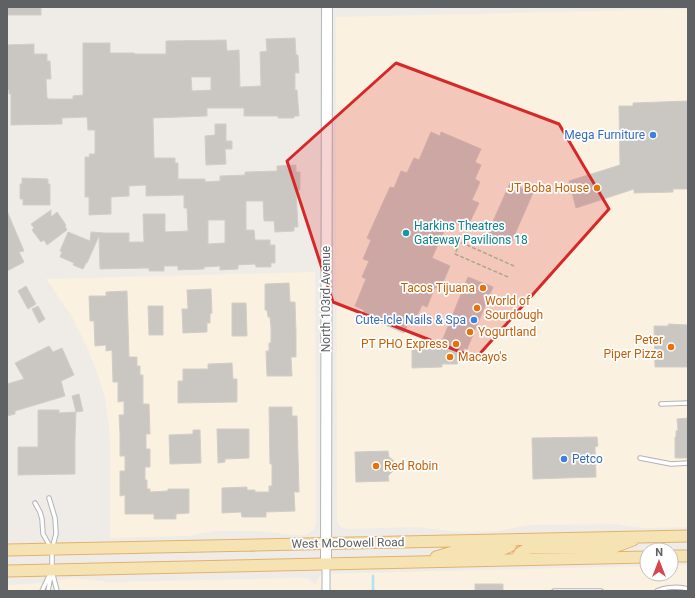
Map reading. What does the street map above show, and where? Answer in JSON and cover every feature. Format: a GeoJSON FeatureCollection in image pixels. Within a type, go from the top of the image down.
{"type":"FeatureCollection","features":[{"type":"Feature","properties":{"kind":"main road","name":"West McDowell Road"},"geometry":{"type":"LineString","coordinates":[[7,550],[688,536]]}},
{"type":"Feature","properties":{"kind":"main road"},"geometry":{"type":"LineString","coordinates":[[516,559],[520,553],[529,548],[614,547],[643,537]]}},
{"type":"Feature","properties":{"kind":"main road"},"geometry":{"type":"LineString","coordinates":[[420,562],[456,551],[501,550],[510,546],[513,540]]}},
{"type":"Feature","properties":{"kind":"main road","name":"West McDowell Road"},"geometry":{"type":"LineString","coordinates":[[7,571],[639,557]]}},
{"type":"Feature","properties":{"kind":"street","name":"North 103rd Avenue"},"geometry":{"type":"LineString","coordinates":[[326,591],[327,7]]}},
{"type":"Feature","properties":{"kind":"lane"},"geometry":{"type":"LineString","coordinates":[[661,404],[688,403]]}},
{"type":"Feature","properties":{"kind":"lane"},"geometry":{"type":"LineString","coordinates":[[640,458],[671,464],[688,463]]}},
{"type":"Feature","properties":{"kind":"lane"},"geometry":{"type":"LineString","coordinates":[[48,591],[52,570],[52,549],[56,534],[55,518],[49,498]]}},
{"type":"Feature","properties":{"kind":"lane"},"geometry":{"type":"LineString","coordinates":[[35,503],[42,518],[43,534],[52,549]]}},
{"type":"Feature","properties":{"kind":"lane"},"geometry":{"type":"LineString","coordinates":[[42,591],[52,570]]}},
{"type":"Feature","properties":{"kind":"lane"},"geometry":{"type":"LineString","coordinates":[[52,570],[57,591]]}},
{"type":"Feature","properties":{"kind":"lane"},"geometry":{"type":"LineString","coordinates":[[657,591],[661,588],[688,589]]}},
{"type":"Feature","properties":{"kind":"lane"},"geometry":{"type":"LineString","coordinates":[[554,591],[601,591]]}},
{"type":"Feature","properties":{"kind":"path"},"geometry":{"type":"LineString","coordinates":[[508,277],[455,254],[460,242],[514,266]]}},
{"type":"Feature","properties":{"kind":"highlighted area"},"geometry":{"type":"Polygon","coordinates":[[[396,63],[559,124],[609,209],[476,358],[333,302],[287,161],[396,63]]]}},
{"type":"Feature","properties":{"kind":"shaded area"},"geometry":{"type":"Polygon","coordinates":[[[688,9],[688,527],[643,528],[615,524],[530,525],[497,531],[460,532],[417,527],[348,529],[341,527],[337,522],[336,17],[688,9]]]}},
{"type":"Feature","properties":{"kind":"shaded area"},"geometry":{"type":"Polygon","coordinates":[[[315,272],[316,522],[314,529],[304,535],[261,531],[214,531],[188,536],[110,538],[110,445],[105,398],[86,345],[71,315],[46,279],[315,272]]]}},
{"type":"Feature","properties":{"kind":"shaded area"},"geometry":{"type":"Polygon","coordinates":[[[688,565],[688,591],[7,591],[7,585],[30,584],[74,578],[109,582],[303,578],[308,579],[316,585],[322,574],[639,566],[639,582],[679,582],[679,566],[688,565]]]}},
{"type":"Feature","properties":{"kind":"building"},"geometry":{"type":"Polygon","coordinates":[[[7,7],[41,7],[41,15],[7,15],[7,7]]]}},
{"type":"Feature","properties":{"kind":"building"},"geometry":{"type":"Polygon","coordinates":[[[295,38],[299,73],[295,73],[295,90],[297,90],[299,116],[294,116],[294,118],[278,118],[278,116],[244,116],[244,108],[207,108],[207,116],[153,118],[154,158],[175,158],[175,163],[178,163],[178,179],[205,179],[205,182],[220,181],[220,176],[245,175],[245,172],[277,171],[277,166],[296,165],[296,172],[300,172],[300,190],[296,190],[298,227],[294,227],[294,231],[275,232],[274,221],[264,221],[263,201],[246,201],[246,230],[254,230],[255,240],[270,240],[270,245],[275,245],[275,263],[271,263],[271,267],[256,267],[255,264],[238,265],[238,269],[220,270],[220,266],[204,267],[204,269],[178,270],[178,266],[164,266],[164,271],[149,271],[149,268],[100,269],[99,236],[83,269],[60,257],[62,252],[60,251],[68,232],[90,241],[91,232],[129,233],[129,242],[144,242],[143,214],[165,214],[165,232],[188,231],[187,208],[184,208],[184,195],[146,196],[146,185],[129,186],[129,196],[111,197],[111,214],[89,215],[89,197],[85,197],[85,157],[90,157],[89,154],[95,154],[95,130],[88,130],[87,117],[62,118],[62,124],[11,125],[11,94],[9,94],[9,90],[7,90],[7,45],[34,44],[34,54],[47,54],[47,61],[50,61],[51,79],[46,79],[47,98],[73,99],[73,96],[83,95],[83,43],[110,43],[110,53],[166,54],[166,41],[226,40],[227,51],[239,50],[240,87],[261,86],[260,52],[267,51],[266,39],[295,38]],[[191,77],[192,91],[211,90],[211,77],[191,77]],[[208,220],[208,244],[225,243],[225,220],[208,220]]]}},
{"type":"Feature","properties":{"kind":"building","name":"Mega Furniture"},"geometry":{"type":"Polygon","coordinates":[[[688,101],[688,189],[673,189],[673,192],[634,193],[634,189],[576,208],[569,181],[620,165],[619,106],[633,106],[633,103],[688,101]]]}},
{"type":"Feature","properties":{"kind":"building"},"geometry":{"type":"Polygon","coordinates":[[[215,124],[226,124],[226,141],[232,141],[232,149],[225,149],[226,164],[206,165],[205,136],[215,135],[215,124]]]}},
{"type":"Feature","properties":{"kind":"building","name":"Harkins Theatres Gateway Pavilions 18"},"geometry":{"type":"Polygon","coordinates":[[[431,132],[440,136],[441,132],[481,149],[475,162],[481,165],[475,179],[480,182],[472,200],[479,203],[467,228],[449,220],[432,258],[450,266],[440,290],[435,287],[427,307],[422,305],[415,321],[410,320],[404,333],[362,315],[364,310],[355,306],[366,279],[362,277],[369,261],[363,259],[371,240],[367,238],[390,187],[394,188],[401,171],[407,173],[414,158],[419,160],[431,132]]]}},
{"type":"Feature","properties":{"kind":"building"},"geometry":{"type":"Polygon","coordinates":[[[22,178],[48,179],[48,184],[50,184],[50,205],[23,205],[23,199],[20,199],[20,184],[22,184],[22,178]]]}},
{"type":"Feature","properties":{"kind":"building"},"geometry":{"type":"Polygon","coordinates":[[[510,183],[533,193],[510,245],[487,235],[510,183]]]}},
{"type":"Feature","properties":{"kind":"building"},"geometry":{"type":"Polygon","coordinates":[[[51,210],[51,217],[57,212],[66,225],[67,230],[47,245],[44,240],[41,242],[32,230],[34,228],[31,224],[51,210]]]}},
{"type":"Feature","properties":{"kind":"building"},"geometry":{"type":"Polygon","coordinates":[[[7,211],[24,251],[19,252],[24,262],[7,271],[7,211]]]}},
{"type":"Feature","properties":{"kind":"building"},"geometry":{"type":"Polygon","coordinates":[[[468,277],[493,287],[467,349],[464,348],[457,364],[442,364],[442,367],[412,368],[412,350],[414,350],[414,341],[442,341],[468,277]]]}},
{"type":"Feature","properties":{"kind":"building"},"geometry":{"type":"Polygon","coordinates":[[[289,283],[290,302],[295,302],[296,332],[296,357],[291,357],[292,376],[267,376],[266,351],[269,351],[269,343],[271,343],[271,328],[270,317],[268,317],[267,310],[265,310],[265,284],[289,283]]]}},
{"type":"Feature","properties":{"kind":"building"},"geometry":{"type":"Polygon","coordinates":[[[26,286],[36,304],[28,309],[18,291],[26,286]]]}},
{"type":"Feature","properties":{"kind":"building"},"geometry":{"type":"Polygon","coordinates":[[[211,289],[212,313],[210,314],[210,323],[207,323],[207,332],[183,333],[182,309],[188,309],[187,290],[211,289]]]}},
{"type":"Feature","properties":{"kind":"building"},"geometry":{"type":"Polygon","coordinates":[[[127,291],[129,357],[137,357],[137,366],[140,366],[140,375],[143,375],[143,404],[149,404],[150,434],[146,434],[146,449],[150,449],[150,467],[145,467],[145,480],[147,480],[147,489],[150,489],[150,492],[168,491],[168,489],[189,489],[189,513],[176,514],[176,519],[154,519],[154,514],[125,514],[125,495],[120,496],[120,471],[125,471],[125,456],[120,456],[119,415],[124,415],[124,401],[118,402],[118,382],[113,382],[112,350],[106,351],[106,345],[95,346],[94,321],[90,321],[89,296],[106,296],[106,292],[127,291]]]}},
{"type":"Feature","properties":{"kind":"building"},"geometry":{"type":"Polygon","coordinates":[[[232,303],[246,303],[247,336],[232,336],[232,303]]]}},
{"type":"Feature","properties":{"kind":"building"},"geometry":{"type":"Polygon","coordinates":[[[38,306],[45,319],[39,323],[32,309],[38,306]]]}},
{"type":"Feature","properties":{"kind":"building"},"geometry":{"type":"Polygon","coordinates":[[[148,306],[163,306],[163,335],[149,335],[148,306]]]}},
{"type":"Feature","properties":{"kind":"building","name":"Peter Piper Pizza"},"geometry":{"type":"Polygon","coordinates":[[[668,324],[688,325],[688,367],[655,367],[654,326],[669,326],[668,324]]]}},
{"type":"Feature","properties":{"kind":"building"},"geometry":{"type":"Polygon","coordinates":[[[49,346],[53,352],[62,348],[74,375],[61,381],[65,396],[15,411],[15,414],[7,416],[7,384],[24,379],[15,363],[49,346]]]}},
{"type":"Feature","properties":{"kind":"building"},"geometry":{"type":"Polygon","coordinates":[[[232,363],[233,379],[237,379],[237,402],[178,403],[178,381],[183,381],[183,369],[208,369],[208,364],[232,363]]]}},
{"type":"Feature","properties":{"kind":"building"},"geometry":{"type":"Polygon","coordinates":[[[79,394],[83,411],[76,412],[72,396],[79,394]]]}},
{"type":"Feature","properties":{"kind":"building"},"geometry":{"type":"Polygon","coordinates":[[[269,407],[292,407],[292,416],[297,416],[299,492],[294,492],[295,511],[266,512],[266,517],[242,517],[241,512],[222,513],[222,488],[247,487],[247,490],[255,490],[255,492],[269,492],[269,486],[272,486],[269,407]]]}},
{"type":"Feature","properties":{"kind":"building"},"geometry":{"type":"Polygon","coordinates":[[[38,410],[59,410],[59,413],[76,412],[75,474],[18,475],[18,447],[38,447],[38,410]]]}},
{"type":"Feature","properties":{"kind":"building"},"geometry":{"type":"Polygon","coordinates":[[[688,418],[688,458],[675,458],[675,437],[676,431],[678,430],[677,419],[688,418]]]}},
{"type":"Feature","properties":{"kind":"building"},"geometry":{"type":"Polygon","coordinates":[[[217,429],[249,429],[249,458],[225,459],[225,462],[218,463],[217,429]]]}},
{"type":"Feature","properties":{"kind":"building"},"geometry":{"type":"Polygon","coordinates":[[[193,430],[200,430],[201,463],[170,464],[169,435],[193,434],[193,430]]]}},
{"type":"Feature","properties":{"kind":"building","name":"Petco"},"geometry":{"type":"Polygon","coordinates":[[[597,437],[598,446],[595,447],[596,477],[533,479],[532,438],[597,437]]]}},
{"type":"Feature","properties":{"kind":"building","name":"Red Robin"},"geometry":{"type":"Polygon","coordinates":[[[388,451],[389,457],[393,460],[395,465],[394,470],[388,476],[389,481],[356,482],[355,452],[388,451]]]}},
{"type":"Feature","properties":{"kind":"building"},"geometry":{"type":"Polygon","coordinates":[[[475,584],[503,584],[503,591],[475,591],[475,584]]]}},
{"type":"Feature","properties":{"kind":"waterway"},"geometry":{"type":"LineString","coordinates":[[373,576],[373,591]]}},
{"type":"Feature","properties":{"kind":"place","name":"Mega Furniture"},"geometry":{"type":"Point","coordinates":[653,135]}},
{"type":"Feature","properties":{"kind":"place","name":"JT Boba House"},"geometry":{"type":"Point","coordinates":[597,188]}},
{"type":"Feature","properties":{"kind":"place","name":"Harkins Theatres Gateway Pavilions 18"},"geometry":{"type":"Point","coordinates":[406,233]}},
{"type":"Feature","properties":{"kind":"place","name":"Tacos Tijuana"},"geometry":{"type":"Point","coordinates":[483,288]}},
{"type":"Feature","properties":{"kind":"place","name":"World of Sourdough"},"geometry":{"type":"Point","coordinates":[477,308]}},
{"type":"Feature","properties":{"kind":"place","name":"Cute-Icle Nails & Spa"},"geometry":{"type":"Point","coordinates":[474,320]}},
{"type":"Feature","properties":{"kind":"place","name":"Yogurtland"},"geometry":{"type":"Point","coordinates":[470,332]}},
{"type":"Feature","properties":{"kind":"place","name":"PT PHO Express"},"geometry":{"type":"Point","coordinates":[456,344]}},
{"type":"Feature","properties":{"kind":"place","name":"Peter Piper Pizza"},"geometry":{"type":"Point","coordinates":[671,347]}},
{"type":"Feature","properties":{"kind":"place","name":"Macayo's"},"geometry":{"type":"Point","coordinates":[450,357]}},
{"type":"Feature","properties":{"kind":"place","name":"Petco"},"geometry":{"type":"Point","coordinates":[564,459]}},
{"type":"Feature","properties":{"kind":"place","name":"Red Robin"},"geometry":{"type":"Point","coordinates":[376,466]}}]}
